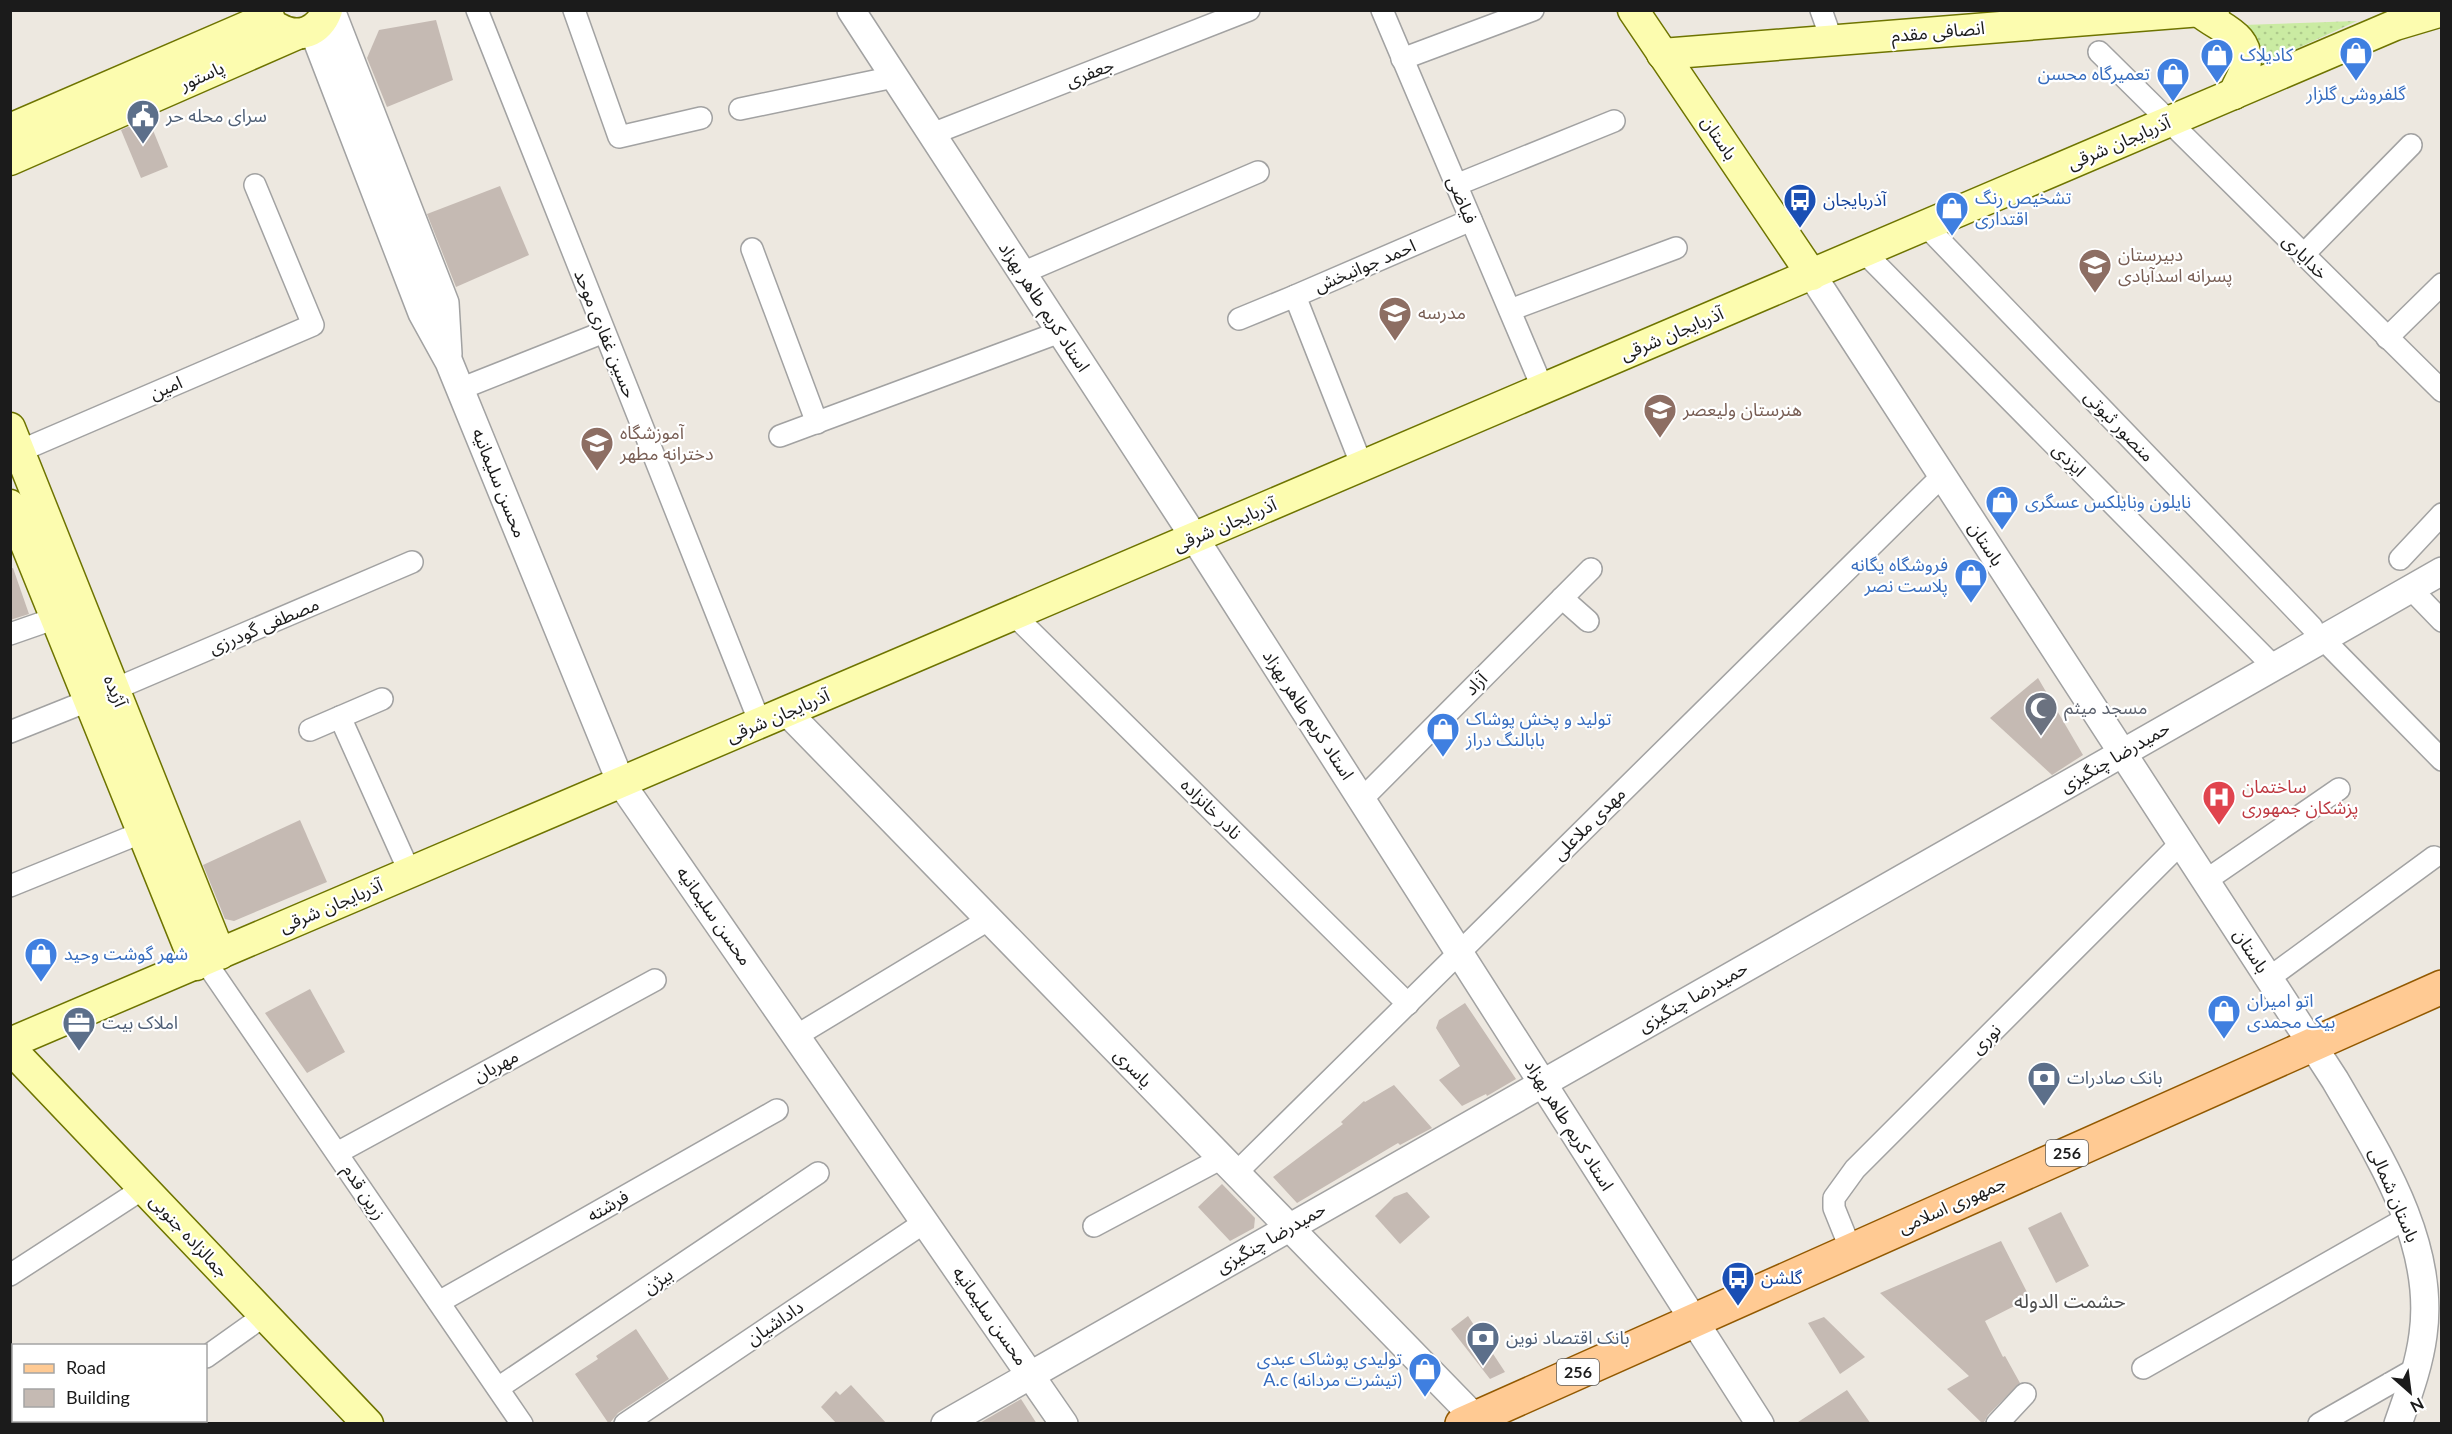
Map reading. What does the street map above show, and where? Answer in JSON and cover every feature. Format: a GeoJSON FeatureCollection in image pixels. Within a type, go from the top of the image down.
{"type":"FeatureCollection","features":[{"type":"Feature","properties":{"kind":"main road","name":"باستان"},"geometry":{"type":"LineString","coordinates":[[1633,10],[1812,275]]}},
{"type":"Feature","properties":{"kind":"main road","name":"آذربایجان شرقی"},"geometry":{"type":"LineString","coordinates":[[10,1043],[2234,94],[2395,26],[2442,10]]}},
{"type":"Feature","properties":{"kind":"main road","name":"انصافی مقدم"},"geometry":{"type":"LineString","coordinates":[[1662,54],[1832,41],[1972,20],[2205,11]]}},
{"type":"Feature","properties":{"kind":"main road"},"geometry":{"type":"LineString","coordinates":[[2205,11],[2230,31],[2244,49],[2245,67],[2234,94]]}},
{"type":"Feature","properties":{"kind":"main road"},"geometry":{"type":"LineString","coordinates":[[267,13],[280,30],[316,21]]}},
{"type":"Feature","properties":{"kind":"main road","name":"پاستور"},"geometry":{"type":"LineString","coordinates":[[10,129],[267,13]]}},
{"type":"Feature","properties":{"kind":"main road","name":"پاستور"},"geometry":{"type":"LineString","coordinates":[[10,160],[316,21]]}},
{"type":"Feature","properties":{"kind":"main road","name":"آژیده"},"geometry":{"type":"LineString","coordinates":[[15,439],[102,695],[143,832],[207,960]]}},
{"type":"Feature","properties":{"kind":"main road","name":"آژیده"},"geometry":{"type":"LineString","coordinates":[[10,505],[56,618],[102,695],[207,960]]}},
{"type":"Feature","properties":{"kind":"main road","name":"جمهوری اسلامی"},"geometry":{"type":"LineString","coordinates":[[1473,1422],[1693,1320],[2442,987]]}},
{"type":"Feature","properties":{"kind":"main road","name":"جمالزاده جنوبی"},"geometry":{"type":"LineString","coordinates":[[10,1048],[368,1424]]}},
{"type":"Feature","properties":{"kind":"street","name":"حسین غفاری موحد"},"geometry":{"type":"LineString","coordinates":[[477,10],[604,332],[773,718]]}},
{"type":"Feature","properties":{"kind":"street"},"geometry":{"type":"LineString","coordinates":[[574,10],[619,136],[701,118]]}},
{"type":"Feature","properties":{"kind":"street","name":"استاد کریم طاهر بهزاد"},"geometry":{"type":"LineString","coordinates":[[851,10],[1195,538],[1760,1424]]}},
{"type":"Feature","properties":{"kind":"street","name":"جعفری"},"geometry":{"type":"LineString","coordinates":[[932,134],[1249,10]]}},
{"type":"Feature","properties":{"kind":"street","name":"فیاضی"},"geometry":{"type":"LineString","coordinates":[[1382,10],[1543,389]]}},
{"type":"Feature","properties":{"kind":"street"},"geometry":{"type":"LineString","coordinates":[[1402,59],[1533,10]]}},
{"type":"Feature","properties":{"kind":"street"},"geometry":{"type":"LineString","coordinates":[[1821,10],[1832,41]]}},
{"type":"Feature","properties":{"kind":"street","name":"محسن سلیمانیه"},"geometry":{"type":"LineString","coordinates":[[316,21],[422,313],[449,362],[621,783],[1064,1424]]}},
{"type":"Feature","properties":{"kind":"street","name":"خدایاری"},"geometry":{"type":"LineString","coordinates":[[2099,52],[2168,123],[2442,391]]}},
{"type":"Feature","properties":{"kind":"street"},"geometry":{"type":"LineString","coordinates":[[740,109],[894,77]]}},
{"type":"Feature","properties":{"kind":"street"},"geometry":{"type":"LineString","coordinates":[[1456,185],[1614,121]]}},
{"type":"Feature","properties":{"kind":"street"},"geometry":{"type":"LineString","coordinates":[[2302,255],[2411,145]]}},
{"type":"Feature","properties":{"kind":"street"},"geometry":{"type":"LineString","coordinates":[[1022,273],[1258,172]]}},
{"type":"Feature","properties":{"kind":"street","name":"امین"},"geometry":{"type":"LineString","coordinates":[[15,439],[313,325],[255,185]]}},
{"type":"Feature","properties":{"kind":"street","name":"احمد جوانبخش"},"geometry":{"type":"LineString","coordinates":[[1362,466],[1295,296],[1471,220]]}},
{"type":"Feature","properties":{"kind":"street","name":"منصور ثبوتی"},"geometry":{"type":"LineString","coordinates":[[1926,226],[2442,760]]}},
{"type":"Feature","properties":{"kind":"street"},"geometry":{"type":"LineString","coordinates":[[1510,310],[1676,248]]}},
{"type":"Feature","properties":{"kind":"street"},"geometry":{"type":"LineString","coordinates":[[752,249],[817,423]]}},
{"type":"Feature","properties":{"kind":"street","name":"ایزدی"},"geometry":{"type":"LineString","coordinates":[[1864,252],[2274,667]]}},
{"type":"Feature","properties":{"kind":"street","name":"باستان"},"geometry":{"type":"LineString","coordinates":[[1812,275],[2335,1080]]}},
{"type":"Feature","properties":{"kind":"street"},"geometry":{"type":"LineString","coordinates":[[2388,338],[2442,284]]}},
{"type":"Feature","properties":{"kind":"street"},"geometry":{"type":"LineString","coordinates":[[1239,319],[1295,296]]}},
{"type":"Feature","properties":{"kind":"street"},"geometry":{"type":"LineString","coordinates":[[460,389],[604,332]]}},
{"type":"Feature","properties":{"kind":"street"},"geometry":{"type":"LineString","coordinates":[[780,436],[1060,332]]}},
{"type":"Feature","properties":{"kind":"street","name":"مهدی ملاعلی"},"geometry":{"type":"LineString","coordinates":[[1094,1226],[1229,1166],[1408,1004],[1942,476]]}},
{"type":"Feature","properties":{"kind":"street"},"geometry":{"type":"LineString","coordinates":[[2400,558],[2442,514]]}},
{"type":"Feature","properties":{"kind":"street","name":"مصطفی گودرزی"},"geometry":{"type":"LineString","coordinates":[[10,732],[412,562]]}},
{"type":"Feature","properties":{"kind":"street","name":"آزاد"},"geometry":{"type":"LineString","coordinates":[[1362,799],[1591,569]]}},
{"type":"Feature","properties":{"kind":"street","name":"حمیدرضا چنگیزی"},"geometry":{"type":"LineString","coordinates":[[945,1424],[2274,667],[2317,633],[2411,589],[2442,571]]}},
{"type":"Feature","properties":{"kind":"street"},"geometry":{"type":"LineString","coordinates":[[2411,589],[2442,621]]}},
{"type":"Feature","properties":{"kind":"street"},"geometry":{"type":"LineString","coordinates":[[1562,598],[1588,621]]}},
{"type":"Feature","properties":{"kind":"street","name":"نادر خانزاده"},"geometry":{"type":"LineString","coordinates":[[1014,615],[1408,1004]]}},
{"type":"Feature","properties":{"kind":"street"},"geometry":{"type":"LineString","coordinates":[[10,634],[56,618]]}},
{"type":"Feature","properties":{"kind":"street"},"geometry":{"type":"LineString","coordinates":[[310,730],[382,699]]}},
{"type":"Feature","properties":{"kind":"street"},"geometry":{"type":"LineString","coordinates":[[340,717],[410,873]]}},
{"type":"Feature","properties":{"kind":"street","name":"یاسری"},"geometry":{"type":"LineString","coordinates":[[773,718],[988,920],[1289,1227],[1473,1422]]}},
{"type":"Feature","properties":{"kind":"street"},"geometry":{"type":"LineString","coordinates":[[2205,881],[2339,789]]}},
{"type":"Feature","properties":{"kind":"street"},"geometry":{"type":"LineString","coordinates":[[10,886],[143,832]]}},
{"type":"Feature","properties":{"kind":"street","name":"نوری"},"geometry":{"type":"LineString","coordinates":[[1851,1250],[1834,1208],[1836,1192],[1855,1169],[2181,843]]}},
{"type":"Feature","properties":{"kind":"street"},"geometry":{"type":"LineString","coordinates":[[2269,978],[2434,857]]}},
{"type":"Feature","properties":{"kind":"street"},"geometry":{"type":"LineString","coordinates":[[796,1036],[988,920]]}},
{"type":"Feature","properties":{"kind":"street","name":"زرین قدم"},"geometry":{"type":"LineString","coordinates":[[207,960],[522,1424]]}},
{"type":"Feature","properties":{"kind":"street","name":"مهربان"},"geometry":{"type":"LineString","coordinates":[[337,1153],[655,980]]}},
{"type":"Feature","properties":{"kind":"street","name":"باستان شمالی"},"geometry":{"type":"LineString","coordinates":[[2335,1080],[2383,1163],[2407,1218],[2420,1260],[2433,1335],[2417,1368],[2398,1424]]}},
{"type":"Feature","properties":{"kind":"street","name":"فرشته"},"geometry":{"type":"LineString","coordinates":[[439,1302],[777,1110]]}},
{"type":"Feature","properties":{"kind":"street","name":"بیژن"},"geometry":{"type":"LineString","coordinates":[[498,1388],[818,1173]]}},
{"type":"Feature","properties":{"kind":"street"},"geometry":{"type":"LineString","coordinates":[[10,1275],[144,1188]]}},
{"type":"Feature","properties":{"kind":"street"},"geometry":{"type":"LineString","coordinates":[[2144,1368],[2407,1218]]}},
{"type":"Feature","properties":{"kind":"street","name":"داداشیان"},"geometry":{"type":"LineString","coordinates":[[625,1424],[925,1222]]}},
{"type":"Feature","properties":{"kind":"street"},"geometry":{"type":"LineString","coordinates":[[207,1356],[265,1315]]}},
{"type":"Feature","properties":{"kind":"street"},"geometry":{"type":"LineString","coordinates":[[2319,1424],[2417,1368]]}},
{"type":"Feature","properties":{"kind":"street"},"geometry":{"type":"LineString","coordinates":[[1997,1424],[2025,1394]]}},
{"type":"Feature","properties":{"kind":"green space"},"geometry":{"type":"Polygon","coordinates":[[[2357,21],[2259,66],[2242,25],[2357,21]]]}},
{"type":"Feature","properties":{"kind":"building"},"geometry":{"type":"Polygon","coordinates":[[[436,20],[453,80],[387,107],[367,58],[379,30],[436,20]]]}},
{"type":"Feature","properties":{"kind":"building","name":"سرای محله حر"},"geometry":{"type":"Polygon","coordinates":[[[148,118],[168,167],[141,178],[121,130],[148,118]]]}},
{"type":"Feature","properties":{"kind":"building"},"geometry":{"type":"Polygon","coordinates":[[[500,186],[529,255],[456,287],[427,214],[500,186]]]}},
{"type":"Feature","properties":{"kind":"building"},"geometry":{"type":"Polygon","coordinates":[[[13,568],[29,614],[10,620],[10,569],[13,568]]]}},
{"type":"Feature","properties":{"kind":"building","name":"مسجد میثم"},"geometry":{"type":"Polygon","coordinates":[[[2038,678],[2083,755],[2052,775],[1990,718],[2038,678]]]}},
{"type":"Feature","properties":{"kind":"building"},"geometry":{"type":"Polygon","coordinates":[[[300,820],[327,882],[234,921],[225,919],[203,865],[300,820]]]}},
{"type":"Feature","properties":{"kind":"building"},"geometry":{"type":"Polygon","coordinates":[[[310,989],[345,1052],[307,1073],[265,1013],[310,989]]]}},
{"type":"Feature","properties":{"kind":"building"},"geometry":{"type":"Polygon","coordinates":[[[1465,1003],[1516,1079],[1487,1096],[1486,1094],[1462,1106],[1439,1080],[1460,1066],[1436,1028],[1439,1020],[1465,1003]]]}},
{"type":"Feature","properties":{"kind":"building"},"geometry":{"type":"Polygon","coordinates":[[[1394,1085],[1432,1128],[1400,1145],[1398,1143],[1297,1203],[1273,1177],[1343,1124],[1341,1122],[1364,1101],[1394,1085]]]}},
{"type":"Feature","properties":{"kind":"building"},"geometry":{"type":"Polygon","coordinates":[[[1222,1184],[1255,1218],[1254,1228],[1230,1241],[1198,1207],[1222,1184]]]}},
{"type":"Feature","properties":{"kind":"building"},"geometry":{"type":"Polygon","coordinates":[[[1407,1192],[1430,1217],[1400,1244],[1375,1216],[1394,1197],[1407,1192]]]}},
{"type":"Feature","properties":{"kind":"building"},"geometry":{"type":"Polygon","coordinates":[[[2061,1212],[2089,1266],[2056,1283],[2028,1228],[2061,1212]]]}},
{"type":"Feature","properties":{"kind":"building"},"geometry":{"type":"Polygon","coordinates":[[[2001,1241],[2030,1298],[1985,1321],[2003,1357],[2005,1356],[2020,1383],[1988,1415],[1983,1424],[1947,1389],[1969,1376],[1880,1293],[2001,1241]]]}},
{"type":"Feature","properties":{"kind":"building"},"geometry":{"type":"Polygon","coordinates":[[[1468,1316],[1505,1372],[1490,1379],[1451,1329],[1468,1316]]]}},
{"type":"Feature","properties":{"kind":"building"},"geometry":{"type":"Polygon","coordinates":[[[1824,1317],[1865,1357],[1840,1374],[1808,1323],[1824,1317]]]}},
{"type":"Feature","properties":{"kind":"building"},"geometry":{"type":"Polygon","coordinates":[[[636,1329],[669,1379],[618,1413],[609,1424],[575,1374],[598,1359],[596,1356],[636,1329]]]}},
{"type":"Feature","properties":{"kind":"building"},"geometry":{"type":"Polygon","coordinates":[[[851,1385],[887,1424],[837,1424],[821,1407],[836,1391],[840,1395],[851,1385]]]}},
{"type":"Feature","properties":{"kind":"building"},"geometry":{"type":"Polygon","coordinates":[[[1847,1390],[1871,1424],[1795,1424],[1847,1390]]]}},
{"type":"Feature","properties":{"kind":"building"},"geometry":{"type":"Polygon","coordinates":[[[1021,1399],[1037,1424],[978,1424],[1021,1399]]]}},
{"type":"Feature","properties":{"kind":"place","name":"گلفروشی گلزار"},"geometry":{"type":"Point","coordinates":[2356,82]}},
{"type":"Feature","properties":{"kind":"place","name":"کادیلاک"},"geometry":{"type":"Point","coordinates":[2217,84]}},
{"type":"Feature","properties":{"kind":"place","name":"تعمیرگاه محسن"},"geometry":{"type":"Point","coordinates":[2173,103]}},
{"type":"Feature","properties":{"kind":"place","name":"سرای محله حر"},"geometry":{"type":"Point","coordinates":[143,145]}},
{"type":"Feature","properties":{"kind":"place","name":"آذربایجان"},"geometry":{"type":"Point","coordinates":[1800,229]}},
{"type":"Feature","properties":{"kind":"place","name":"تشخیص رنگ اقتداری"},"geometry":{"type":"Point","coordinates":[1952,237]}},
{"type":"Feature","properties":{"kind":"place","name":"دبیرستان پسرانه اسدآبادی"},"geometry":{"type":"Point","coordinates":[2095,294]}},
{"type":"Feature","properties":{"kind":"place","name":"مدرسه"},"geometry":{"type":"Point","coordinates":[1395,342]}},
{"type":"Feature","properties":{"kind":"place","name":"هنرستان ولیعصر"},"geometry":{"type":"Point","coordinates":[1660,439]}},
{"type":"Feature","properties":{"kind":"place","name":"آموزشگاه دخترانه مطهر"},"geometry":{"type":"Point","coordinates":[597,472]}},
{"type":"Feature","properties":{"kind":"place","name":"نایلون ونایلکس عسگری"},"geometry":{"type":"Point","coordinates":[2002,531]}},
{"type":"Feature","properties":{"kind":"place","name":"فروشگاه یگانه پلاست نصر"},"geometry":{"type":"Point","coordinates":[1971,604]}},
{"type":"Feature","properties":{"kind":"place","name":"مسجد میثم"},"geometry":{"type":"Point","coordinates":[2041,737]}},
{"type":"Feature","properties":{"kind":"place","name":"تولید و پخش پوشاک بابالنگ دراز"},"geometry":{"type":"Point","coordinates":[1443,758]}},
{"type":"Feature","properties":{"kind":"place","name":"ساختمان پزشکان جمهوری"},"geometry":{"type":"Point","coordinates":[2219,826]}},
{"type":"Feature","properties":{"kind":"place","name":"شهر گوشت وحید"},"geometry":{"type":"Point","coordinates":[41,983]}},
{"type":"Feature","properties":{"kind":"place","name":"اتو امیران بیک محمدی"},"geometry":{"type":"Point","coordinates":[2224,1040]}},
{"type":"Feature","properties":{"kind":"place","name":"املاک بیت"},"geometry":{"type":"Point","coordinates":[79,1052]}},
{"type":"Feature","properties":{"kind":"place","name":"بانک صادرات"},"geometry":{"type":"Point","coordinates":[2044,1107]}},
{"type":"Feature","properties":{"kind":"place","name":"گلشن"},"geometry":{"type":"Point","coordinates":[1738,1307]}},
{"type":"Feature","properties":{"kind":"place","name":"بانک اقتصاد نوین"},"geometry":{"type":"Point","coordinates":[1483,1367]}},
{"type":"Feature","properties":{"kind":"place","name":"تولیدی پوشاک عبدی A.c (تیشرت مردانه)"},"geometry":{"type":"Point","coordinates":[1425,1398]}},
{"type":"Feature","properties":{"kind":"district","name":"حشمت الدوله"},"geometry":{"type":"Point","coordinates":[2070,1301]}}]}
